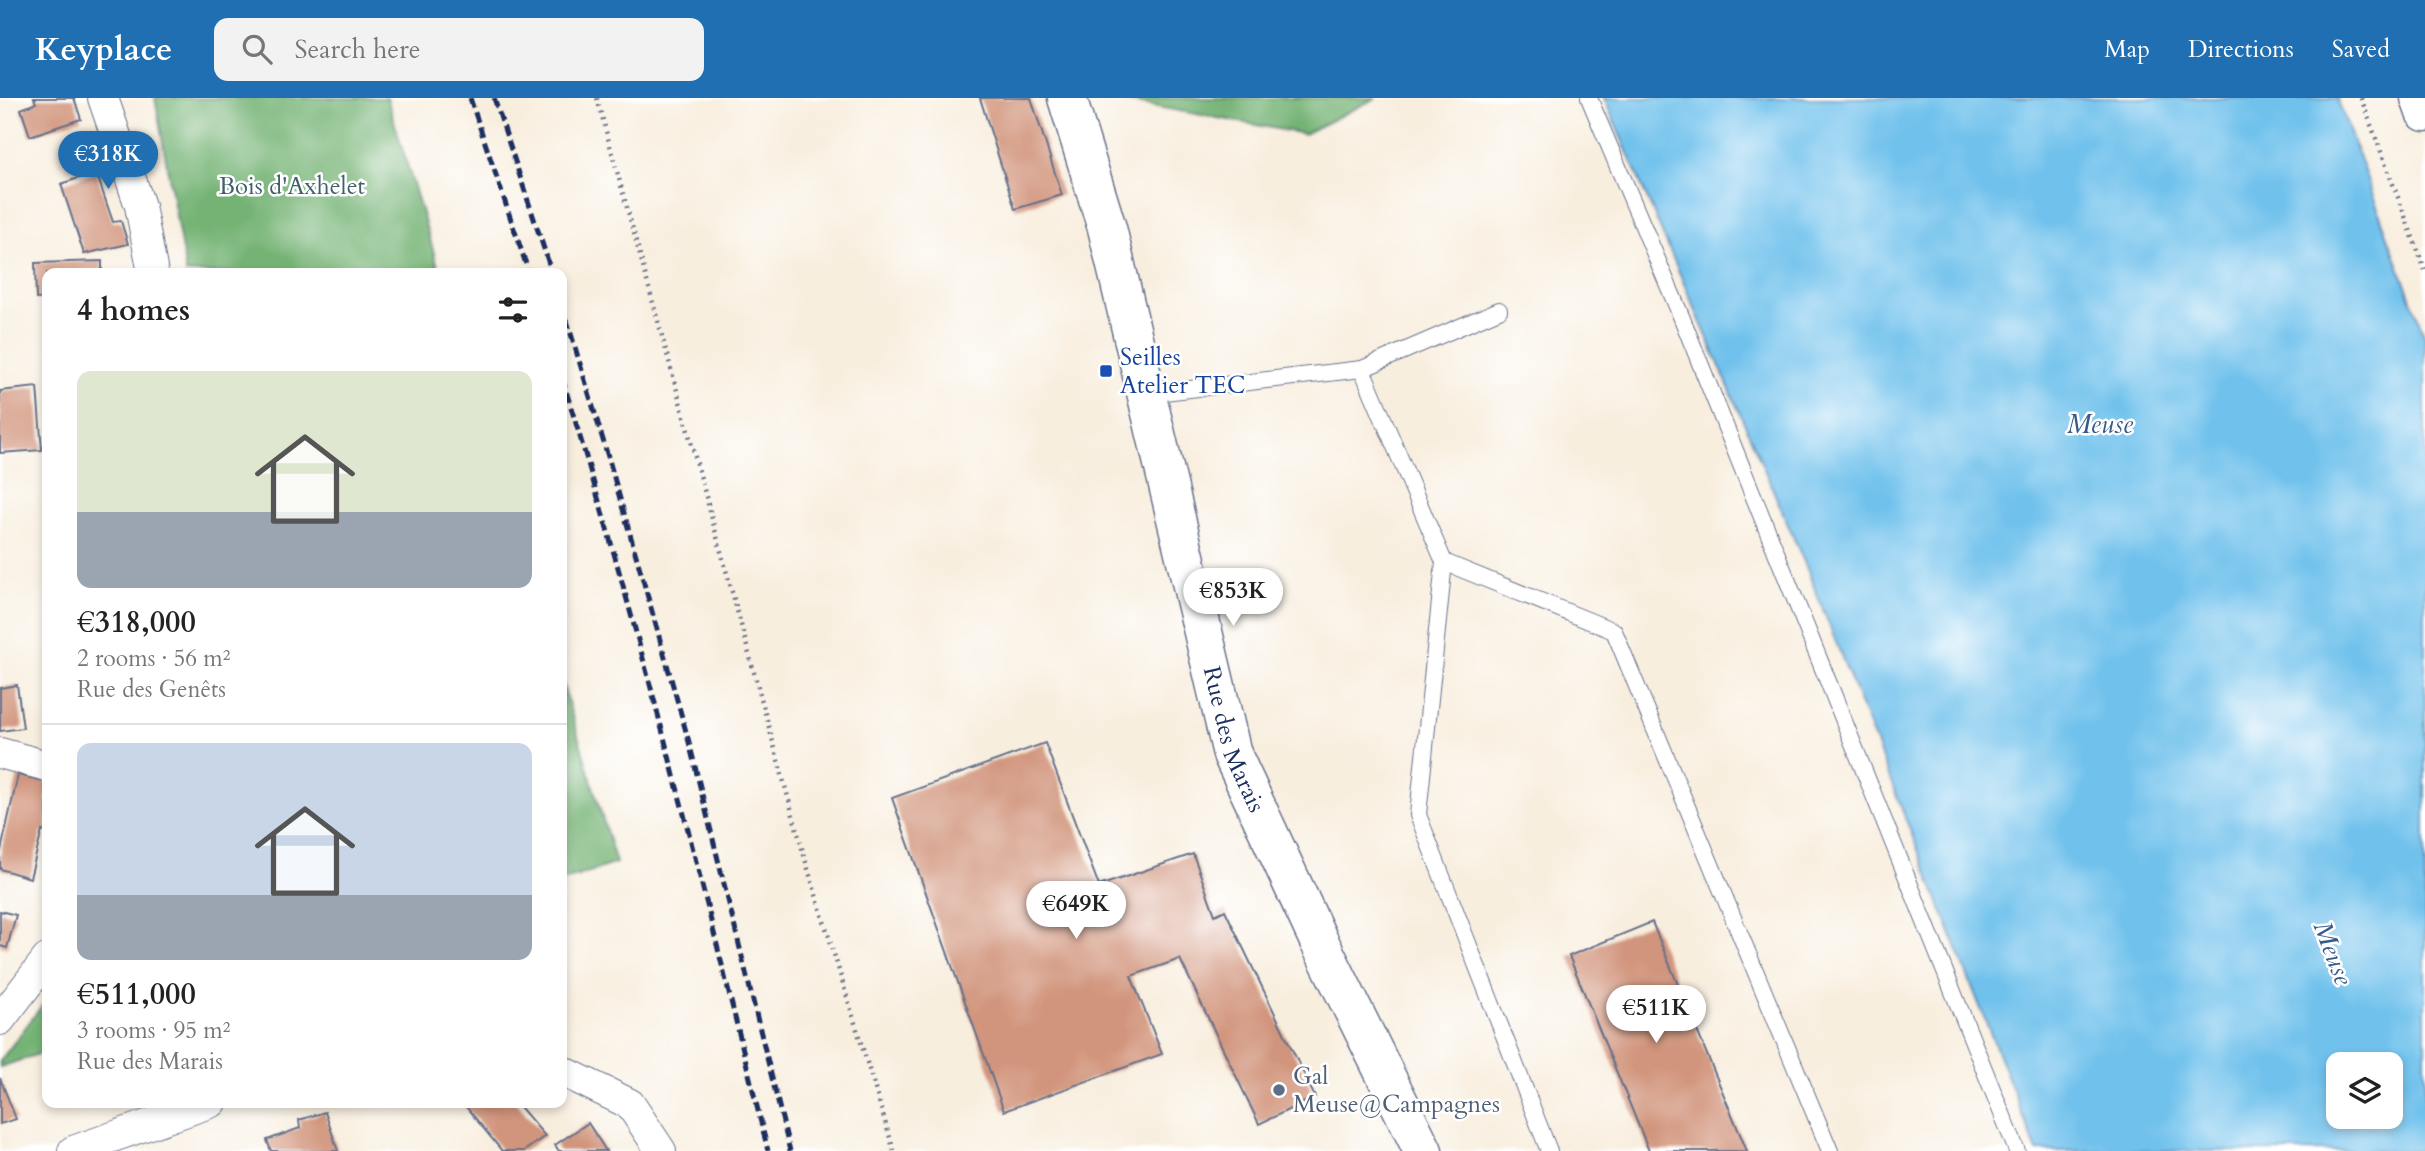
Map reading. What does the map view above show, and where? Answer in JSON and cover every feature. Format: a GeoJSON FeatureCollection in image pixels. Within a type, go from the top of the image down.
{"type":"FeatureCollection","features":[{"type":"Feature","properties":{"kind":"main road","name":"Rue des Marais"},"geometry":{"type":"LineString","coordinates":[[1067,98],[1107,228],[1232,754],[1318,939],[1423,1151]]}},
{"type":"Feature","properties":{"kind":"main road"},"geometry":{"type":"LineString","coordinates":[[2420,98],[2425,112]]}},
{"type":"Feature","properties":{"kind":"street"},"geometry":{"type":"LineString","coordinates":[[103,98],[140,206],[152,268]]}},
{"type":"Feature","properties":{"kind":"street"},"geometry":{"type":"LineString","coordinates":[[0,753],[42,765]]}},
{"type":"Feature","properties":{"kind":"street"},"geometry":{"type":"LineString","coordinates":[[0,1020],[42,965]]}},
{"type":"Feature","properties":{"kind":"street"},"geometry":{"type":"LineString","coordinates":[[567,1073],[630,1104],[661,1151]]}},
{"type":"Feature","properties":{"kind":"street"},"geometry":{"type":"LineString","coordinates":[[73,1151],[195,1108]]}},
{"type":"Feature","properties":{"kind":"lane"},"geometry":{"type":"LineString","coordinates":[[1589,98],[1681,316],[2017,1151]]}},
{"type":"Feature","properties":{"kind":"lane"},"geometry":{"type":"LineString","coordinates":[[1147,394],[1362,369],[1499,310]]}},
{"type":"Feature","properties":{"kind":"lane"},"geometry":{"type":"LineString","coordinates":[[1362,369],[1444,562],[1418,815],[1549,1151]]}},
{"type":"Feature","properties":{"kind":"lane"},"geometry":{"type":"LineString","coordinates":[[1444,562],[1614,631],[1830,1151]]}},
{"type":"Feature","properties":{"kind":"path"},"geometry":{"type":"LineString","coordinates":[[597,98],[805,859],[894,1151]]}},
{"type":"Feature","properties":{"kind":"path"},"geometry":{"type":"LineString","coordinates":[[2361,98],[2425,270]]}},
{"type":"Feature","properties":{"kind":"green space","name":"Bois d'Axhelet"},"geometry":{"type":"Polygon","coordinates":[[[155,98],[387,98],[438,268],[185,268],[155,98]]]}},
{"type":"Feature","properties":{"kind":"green space"},"geometry":{"type":"Polygon","coordinates":[[[1109,98],[1376,98],[1304,134],[1109,98]]]}},
{"type":"Feature","properties":{"kind":"green space"},"geometry":{"type":"Polygon","coordinates":[[[567,699],[616,863],[567,879],[567,699]]]}},
{"type":"Feature","properties":{"kind":"green space"},"geometry":{"type":"Polygon","coordinates":[[[42,1006],[42,1053],[0,1067],[0,1061],[42,1006]]]}},
{"type":"Feature","properties":{"kind":"water","name":"Meuse"},"geometry":{"type":"Polygon","coordinates":[[[1604,98],[2337,98],[2425,337],[2425,1151],[2037,1151],[1805,564],[1604,98]]]}},
{"type":"Feature","properties":{"kind":"building"},"geometry":{"type":"Polygon","coordinates":[[[34,98],[74,98],[81,119],[30,136],[21,109],[36,103],[34,98]]]}},
{"type":"Feature","properties":{"kind":"building"},"geometry":{"type":"Polygon","coordinates":[[[980,98],[1031,98],[1062,195],[1015,209],[980,98]]]}},
{"type":"Feature","properties":{"kind":"building"},"geometry":{"type":"Polygon","coordinates":[[[96,172],[113,222],[121,221],[128,244],[84,254],[61,184],[96,172]]]}},
{"type":"Feature","properties":{"kind":"building"},"geometry":{"type":"Polygon","coordinates":[[[102,261],[102,268],[42,268],[42,298],[36,299],[35,263],[102,261]]]}},
{"type":"Feature","properties":{"kind":"building"},"geometry":{"type":"Polygon","coordinates":[[[37,387],[42,450],[0,453],[0,391],[37,387]]]}},
{"type":"Feature","properties":{"kind":"building"},"geometry":{"type":"Polygon","coordinates":[[[17,685],[23,728],[0,731],[0,688],[17,685]]]}},
{"type":"Feature","properties":{"kind":"building"},"geometry":{"type":"Polygon","coordinates":[[[1045,743],[1099,886],[1193,854],[1215,915],[1225,910],[1315,1097],[1259,1124],[1180,959],[1131,976],[1162,1054],[1004,1111],[892,798],[1045,743]]]}},
{"type":"Feature","properties":{"kind":"building"},"geometry":{"type":"Polygon","coordinates":[[[18,775],[42,781],[42,831],[30,878],[0,869],[0,855],[18,775]]]}},
{"type":"Feature","properties":{"kind":"building"},"geometry":{"type":"Polygon","coordinates":[[[0,911],[16,915],[7,948],[0,946],[0,911]]]}},
{"type":"Feature","properties":{"kind":"building"},"geometry":{"type":"Polygon","coordinates":[[[1652,922],[1747,1151],[1649,1151],[1569,956],[1652,922]]]}},
{"type":"Feature","properties":{"kind":"building"},"geometry":{"type":"Polygon","coordinates":[[[0,1078],[16,1119],[0,1124],[0,1078]]]}},
{"type":"Feature","properties":{"kind":"building"},"geometry":{"type":"Polygon","coordinates":[[[467,1108],[521,1108],[545,1136],[524,1151],[502,1151],[467,1108]]]}},
{"type":"Feature","properties":{"kind":"building"},"geometry":{"type":"Polygon","coordinates":[[[325,1112],[338,1151],[271,1151],[267,1140],[300,1128],[299,1120],[325,1112]]]}},
{"type":"Feature","properties":{"kind":"building"},"geometry":{"type":"Polygon","coordinates":[[[588,1123],[606,1151],[559,1151],[555,1145],[588,1123]]]}},
{"type":"Feature","properties":{"kind":"railway"},"geometry":{"type":"LineString","coordinates":[[470,98],[527,268]]}},
{"type":"Feature","properties":{"kind":"railway"},"geometry":{"type":"LineString","coordinates":[[494,98],[550,268]]}},
{"type":"Feature","properties":{"kind":"railway"},"geometry":{"type":"LineString","coordinates":[[567,321],[689,742],[790,1151]]}},
{"type":"Feature","properties":{"kind":"railway"},"geometry":{"type":"LineString","coordinates":[[567,395],[645,666],[768,1151]]}},
{"type":"Feature","properties":{"kind":"place","name":"Seilles Atelier TEC"},"geometry":{"type":"Point","coordinates":[1106,371]}},
{"type":"Feature","properties":{"kind":"place","name":"Gal Meuse@Campagnes"},"geometry":{"type":"Point","coordinates":[1279,1090]}}]}
